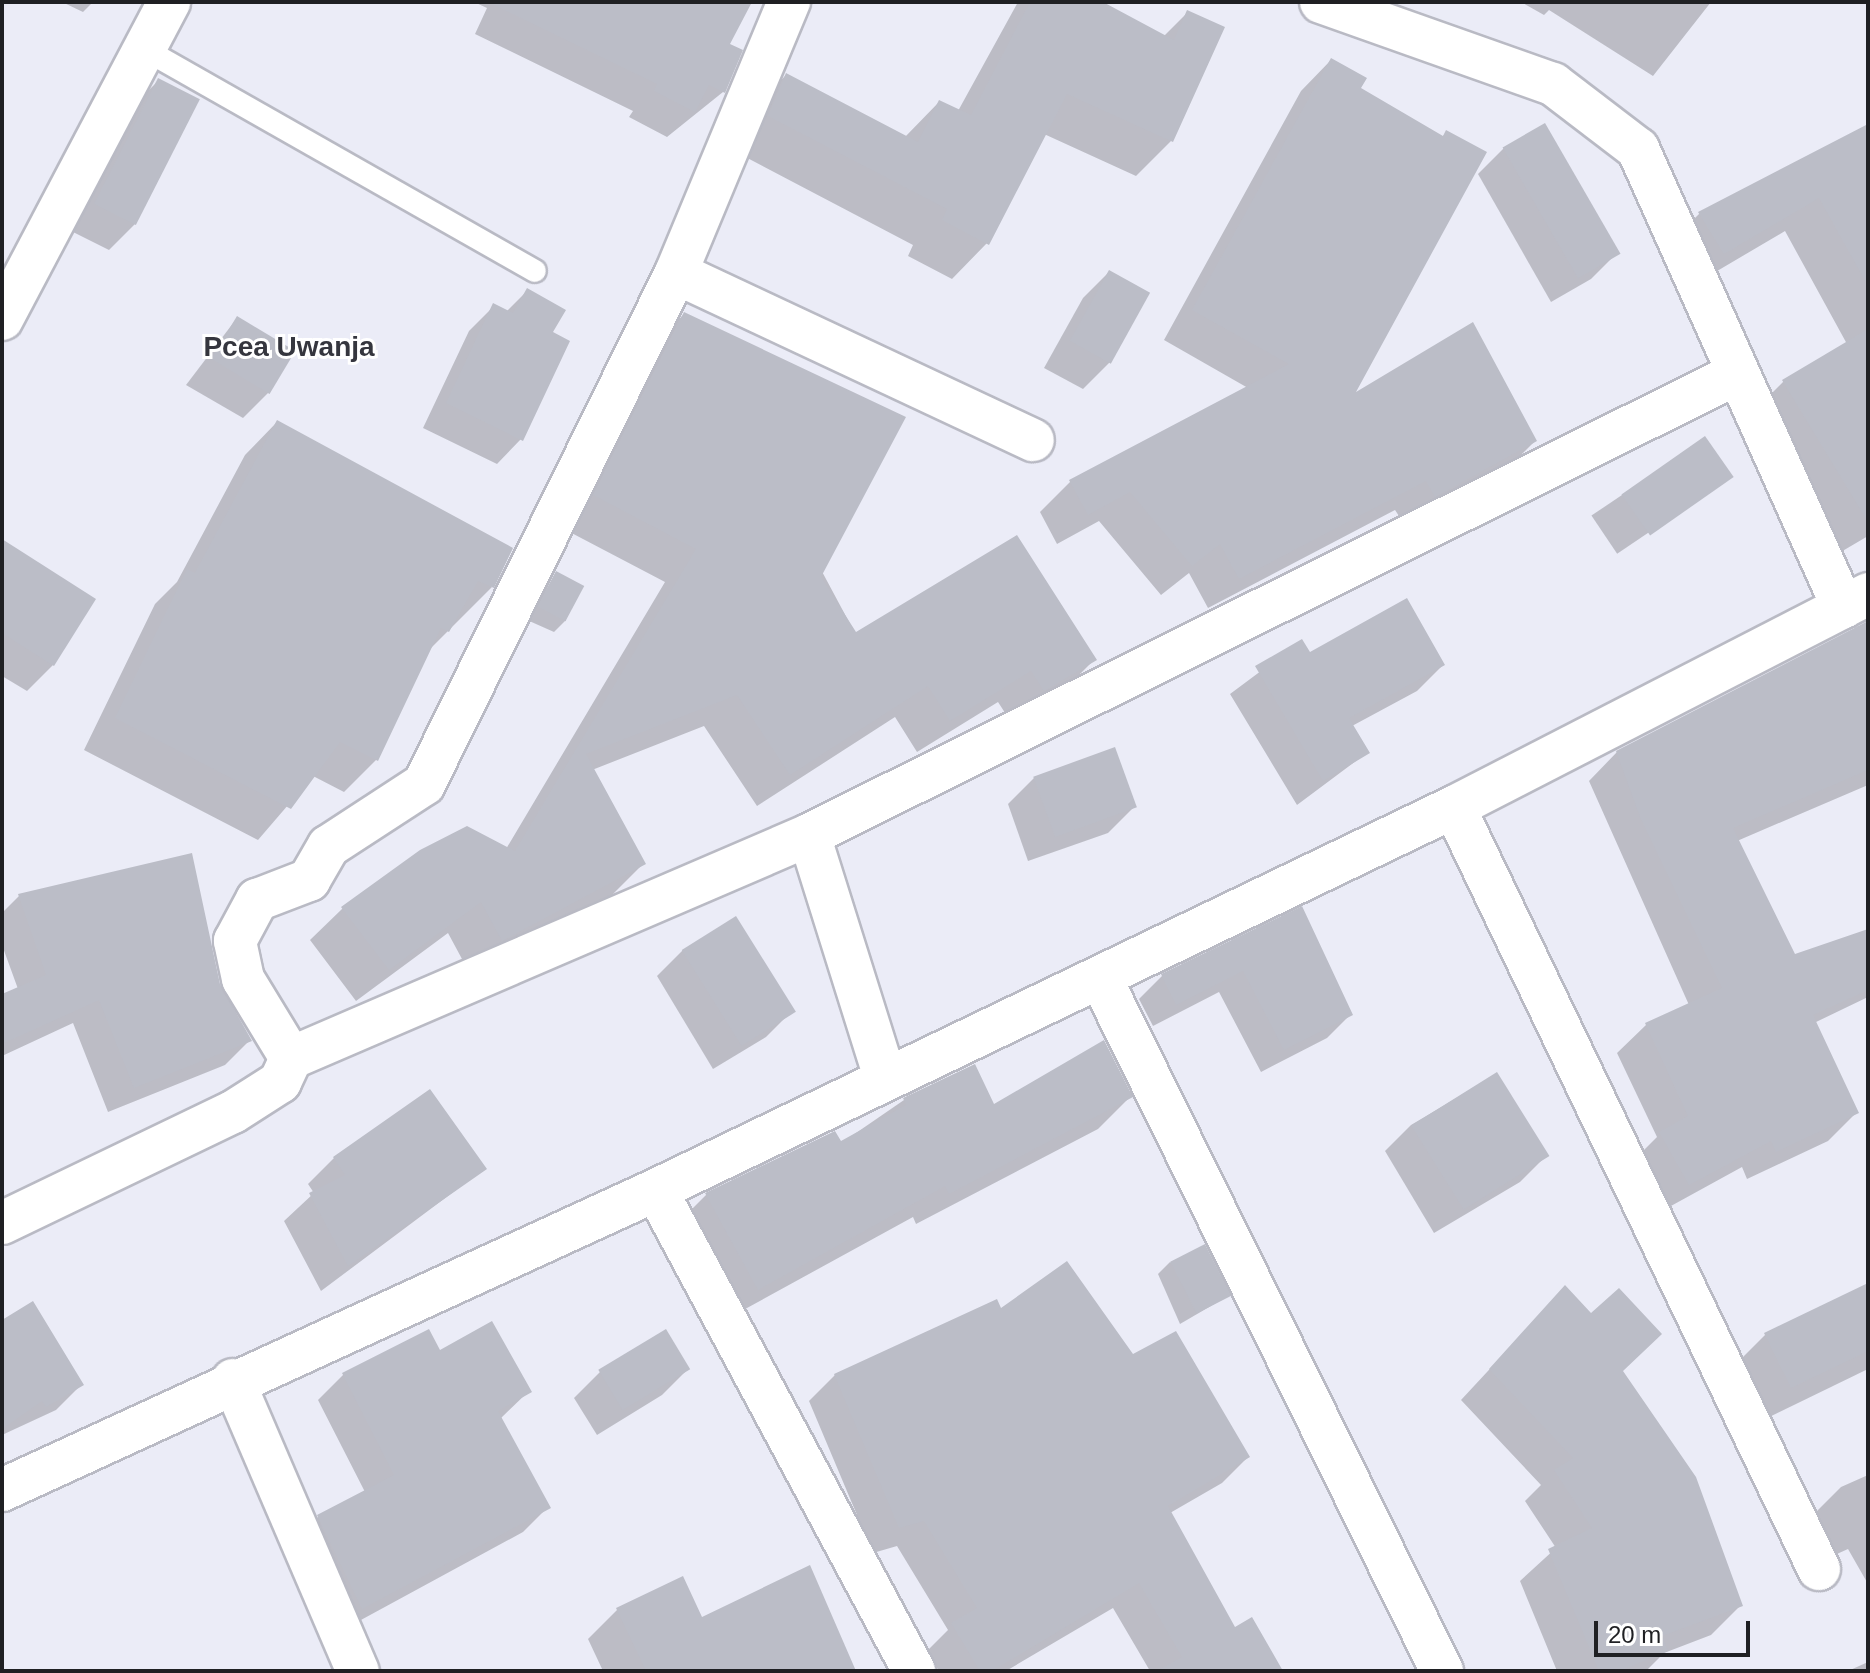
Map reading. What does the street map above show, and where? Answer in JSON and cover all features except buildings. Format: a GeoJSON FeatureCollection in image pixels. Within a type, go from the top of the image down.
{"type":"FeatureCollection","features":[{"type":"Feature","properties":{"kind":"street"},"geometry":{"type":"LineString","coordinates":[[2,319],[169,2]]}},
{"type":"Feature","properties":{"kind":"street"},"geometry":{"type":"LineString","coordinates":[[291,1058],[243,979],[235,941],[257,900],[309,880],[329,846],[424,784],[676,273],[789,2]]}},
{"type":"Feature","properties":{"kind":"street"},"geometry":{"type":"LineString","coordinates":[[2,1490],[233,1380],[656,1190],[885,1077],[1454,807],[1856,601],[1734,375],[1638,149],[1610,123],[1553,84],[1321,2]]}},
{"type":"Feature","properties":{"kind":"street"},"geometry":{"type":"LineString","coordinates":[[676,273],[1033,440]]}},
{"type":"Feature","properties":{"kind":"street"},"geometry":{"type":"LineString","coordinates":[[2,1223],[233,1112],[280,1082],[291,1058],[809,835],[1734,375]]}},
{"type":"Feature","properties":{"kind":"street"},"geometry":{"type":"LineString","coordinates":[[1454,807],[1819,1569]]}},
{"type":"Feature","properties":{"kind":"street"},"geometry":{"type":"LineString","coordinates":[[809,835],[885,1077]]}},
{"type":"Feature","properties":{"kind":"street"},"geometry":{"type":"LineString","coordinates":[[1100,977],[1442,1671]]}},
{"type":"Feature","properties":{"kind":"street"},"geometry":{"type":"LineString","coordinates":[[656,1190],[914,1671]]}},
{"type":"Feature","properties":{"kind":"street"},"geometry":{"type":"LineString","coordinates":[[233,1380],[358,1671]]}},
{"type":"Feature","properties":{"kind":"lane"},"geometry":{"type":"LineString","coordinates":[[146,50],[535,271]]}},
{"type":"Feature","properties":{"kind":"district","name":"Pcea Uwanja"},"geometry":{"type":"Point","coordinates":[289,347]}}]}
